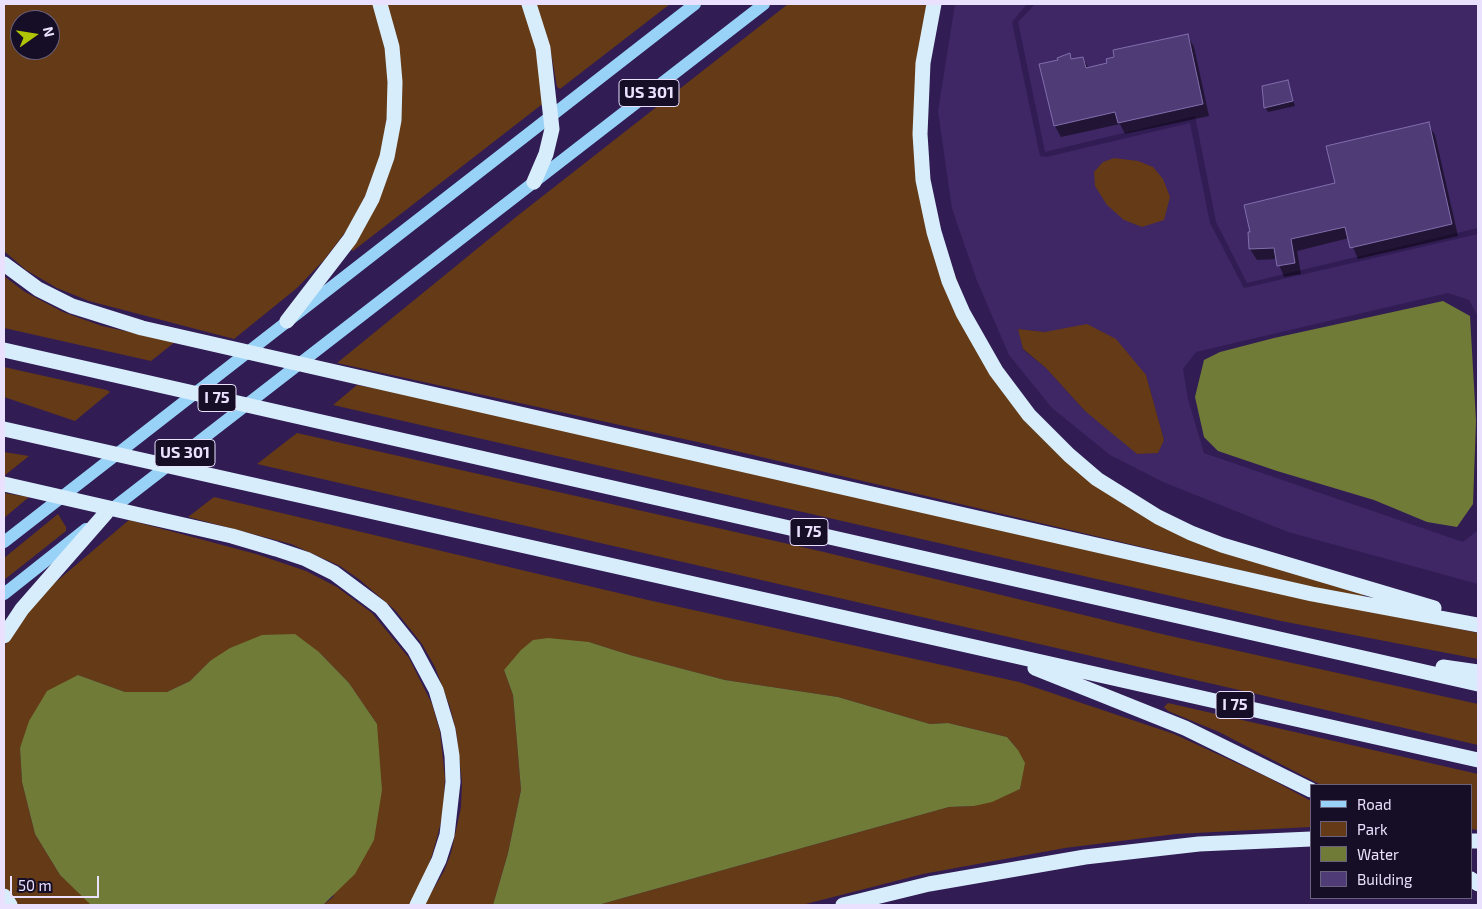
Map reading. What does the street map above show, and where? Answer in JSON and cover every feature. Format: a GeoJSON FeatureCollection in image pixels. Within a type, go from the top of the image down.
{"type":"FeatureCollection","features":[{"type":"Feature","properties":{"kind":"highway"},"geometry":{"type":"LineString","coordinates":[[287,320],[357,226],[372,200],[387,158],[394,120],[395,82],[392,47],[380,4]]}},
{"type":"Feature","properties":{"kind":"highway"},"geometry":{"type":"LineString","coordinates":[[528,4],[543,48],[551,115],[550,142],[534,182]]}},
{"type":"Feature","properties":{"kind":"highway"},"geometry":{"type":"LineString","coordinates":[[934,4],[923,64],[920,134],[923,180],[934,232],[949,282],[963,313],[996,371],[1029,415],[1069,455],[1097,479],[1158,518],[1191,533],[1246,552],[1478,623]]}},
{"type":"Feature","properties":{"kind":"highway"},"geometry":{"type":"LineString","coordinates":[[4,264],[38,289],[72,306],[108,318],[177,336],[1312,594],[1478,623]]}},
{"type":"Feature","properties":{"kind":"highway","name":"I 75"},"geometry":{"type":"LineString","coordinates":[[4,350],[1478,684]]}},
{"type":"Feature","properties":{"kind":"highway","name":"I 75"},"geometry":{"type":"LineString","coordinates":[[4,429],[1478,760]]}},
{"type":"Feature","properties":{"kind":"highway"},"geometry":{"type":"LineString","coordinates":[[4,484],[187,526],[276,549],[306,559],[334,573],[381,608],[414,649],[436,690],[443,710],[452,756],[453,782],[447,835],[439,860],[417,905]]}},
{"type":"Feature","properties":{"kind":"highway"},"geometry":{"type":"LineString","coordinates":[[4,636],[22,609],[106,513]]}},
{"type":"Feature","properties":{"kind":"highway"},"geometry":{"type":"LineString","coordinates":[[1299,643],[1478,672]]}},
{"type":"Feature","properties":{"kind":"highway"},"geometry":{"type":"LineString","coordinates":[[991,651],[1185,728],[1310,790]]}},
{"type":"Feature","properties":{"kind":"highway"},"geometry":{"type":"LineString","coordinates":[[843,905],[929,884],[1085,857],[1198,844],[1310,838]]}},
{"type":"Feature","properties":{"kind":"highway"},"geometry":{"type":"LineString","coordinates":[[4,896],[10,905]]}},
{"type":"Feature","properties":{"kind":"main road","name":"US 301"},"geometry":{"type":"LineString","coordinates":[[4,542],[695,4]]}},
{"type":"Feature","properties":{"kind":"main road","name":"US 301"},"geometry":{"type":"LineString","coordinates":[[4,594],[764,4]]}},
{"type":"Feature","properties":{"kind":"shaded area"},"geometry":{"type":"Polygon","coordinates":[[[955,4],[1027,4],[1012,22],[1040,156],[1046,157],[1190,123],[1210,223],[1244,288],[1478,234],[1478,317],[1469,300],[1448,293],[1196,352],[1183,369],[1188,399],[1204,453],[1463,542],[1478,530],[1478,584],[1288,532],[1163,482],[1110,455],[1052,408],[1009,355],[977,281],[952,209],[938,111],[955,4]],[[1019,329],[1023,350],[1046,368],[1085,411],[1164,440],[1146,375],[1045,332],[1019,329]]]}},
{"type":"Feature","properties":{"kind":"shaded area"},"geometry":{"type":"Polygon","coordinates":[[[1035,4],[1478,4],[1478,228],[1247,283],[1216,222],[1195,116],[1045,152],[1018,22],[1035,4]]]}},
{"type":"Feature","properties":{"kind":"green space"},"geometry":{"type":"Polygon","coordinates":[[[4,4],[374,4],[385,44],[389,102],[382,152],[369,189],[347,230],[324,260],[297,288],[234,339],[89,301],[57,288],[26,270],[4,251],[4,4]]]}},
{"type":"Feature","properties":{"kind":"green space"},"geometry":{"type":"Polygon","coordinates":[[[386,4],[524,4],[538,51],[545,102],[353,251],[349,248],[390,166],[386,4]]]}},
{"type":"Feature","properties":{"kind":"green space"},"geometry":{"type":"Polygon","coordinates":[[[536,4],[670,4],[560,89],[557,87],[550,47],[536,4]]]}},
{"type":"Feature","properties":{"kind":"green space"},"geometry":{"type":"Polygon","coordinates":[[[788,4],[930,4],[917,59],[914,106],[918,175],[992,375],[1115,497],[1365,592],[1362,599],[702,443],[337,363],[516,217],[788,4]]]}},
{"type":"Feature","properties":{"kind":"green space"},"geometry":{"type":"Polygon","coordinates":[[[1114,158],[1138,161],[1153,167],[1163,179],[1170,197],[1164,220],[1142,227],[1124,220],[1107,205],[1095,186],[1094,172],[1103,162],[1114,158]]]}},
{"type":"Feature","properties":{"kind":"green space"},"geometry":{"type":"Polygon","coordinates":[[[4,276],[25,292],[63,312],[102,326],[175,342],[151,361],[4,328],[4,276]]]}},
{"type":"Feature","properties":{"kind":"green space"},"geometry":{"type":"Polygon","coordinates":[[[1087,324],[1116,339],[1146,375],[1164,440],[1158,453],[1137,454],[1085,411],[1046,368],[1023,349],[1018,329],[1045,332],[1087,324]]]}},
{"type":"Feature","properties":{"kind":"green space"},"geometry":{"type":"Polygon","coordinates":[[[4,367],[110,392],[75,421],[4,397],[4,367]]]}},
{"type":"Feature","properties":{"kind":"green space"},"geometry":{"type":"Polygon","coordinates":[[[357,385],[463,405],[1292,594],[1478,633],[1478,659],[1281,621],[333,405],[357,385]]]}},
{"type":"Feature","properties":{"kind":"green space"},"geometry":{"type":"Polygon","coordinates":[[[297,433],[824,552],[1166,635],[1478,704],[1478,745],[257,464],[297,433]]]}},
{"type":"Feature","properties":{"kind":"green space"},"geometry":{"type":"Polygon","coordinates":[[[4,452],[29,456],[4,476],[4,452]]]}},
{"type":"Feature","properties":{"kind":"green space"},"geometry":{"type":"Polygon","coordinates":[[[4,493],[29,497],[4,518],[4,493]]]}},
{"type":"Feature","properties":{"kind":"green space"},"geometry":{"type":"Polygon","coordinates":[[[214,497],[648,600],[1019,682],[1174,734],[1267,777],[1310,800],[1310,827],[1176,834],[1065,848],[923,874],[802,905],[598,905],[949,807],[974,806],[1020,789],[1022,776],[1018,750],[1007,737],[948,723],[930,724],[838,697],[725,680],[589,642],[504,670],[513,695],[521,790],[508,853],[493,905],[424,905],[444,871],[451,853],[461,807],[462,782],[456,731],[450,707],[435,667],[422,644],[395,610],[360,580],[340,566],[291,544],[188,517],[214,497]]]}},
{"type":"Feature","properties":{"kind":"green space"},"geometry":{"type":"Polygon","coordinates":[[[58,514],[66,527],[66,531],[4,580],[4,558],[58,514]]]}},
{"type":"Feature","properties":{"kind":"green space"},"geometry":{"type":"Polygon","coordinates":[[[129,520],[256,554],[306,571],[337,587],[372,613],[409,658],[432,704],[440,732],[445,778],[443,813],[437,838],[426,875],[409,905],[323,905],[333,897],[377,724],[349,683],[319,652],[210,661],[190,681],[167,692],[125,692],[78,675],[20,747],[22,782],[35,834],[60,875],[92,905],[16,905],[4,886],[4,647],[17,625],[51,586],[129,520]]]}},
{"type":"Feature","properties":{"kind":"green space"},"geometry":{"type":"Polygon","coordinates":[[[1168,703],[1478,774],[1478,830],[1472,829],[1472,784],[1319,784],[1219,732],[1168,711],[1164,707],[1168,703]]]}},
{"type":"Feature","properties":{"kind":"water"},"geometry":{"type":"Polygon","coordinates":[[[1443,301],[1470,316],[1476,421],[1473,504],[1457,527],[1427,522],[1374,500],[1218,451],[1204,437],[1195,397],[1204,360],[1220,352],[1274,338],[1443,301]]]}},
{"type":"Feature","properties":{"kind":"water"},"geometry":{"type":"Polygon","coordinates":[[[295,634],[319,652],[349,683],[377,724],[382,790],[374,840],[355,874],[323,905],[91,905],[60,875],[35,834],[22,782],[20,748],[29,721],[47,691],[78,675],[125,692],[167,692],[190,681],[210,661],[230,648],[262,635],[295,634]]]}},
{"type":"Feature","properties":{"kind":"water"},"geometry":{"type":"Polygon","coordinates":[[[548,638],[589,642],[725,680],[838,697],[930,724],[948,723],[1007,737],[1018,750],[1025,763],[1020,789],[992,802],[974,806],[949,807],[598,905],[493,905],[508,853],[521,790],[513,695],[504,670],[521,650],[533,640],[548,638]]]}},
{"type":"Feature","properties":{"kind":"building"},"geometry":{"type":"Polygon","coordinates":[[[1188,34],[1203,104],[1118,123],[1115,112],[1054,126],[1039,64],[1058,60],[1057,58],[1070,53],[1071,59],[1083,57],[1086,68],[1107,63],[1106,59],[1114,57],[1113,50],[1188,34]]]}},
{"type":"Feature","properties":{"kind":"building"},"geometry":{"type":"Polygon","coordinates":[[[1288,80],[1293,101],[1264,108],[1262,86],[1288,80]]]}},
{"type":"Feature","properties":{"kind":"building"},"geometry":{"type":"Polygon","coordinates":[[[1429,122],[1452,224],[1350,248],[1345,227],[1291,239],[1295,263],[1277,266],[1274,248],[1249,249],[1248,232],[1250,232],[1244,205],[1335,183],[1326,146],[1429,122]]]}}]}
